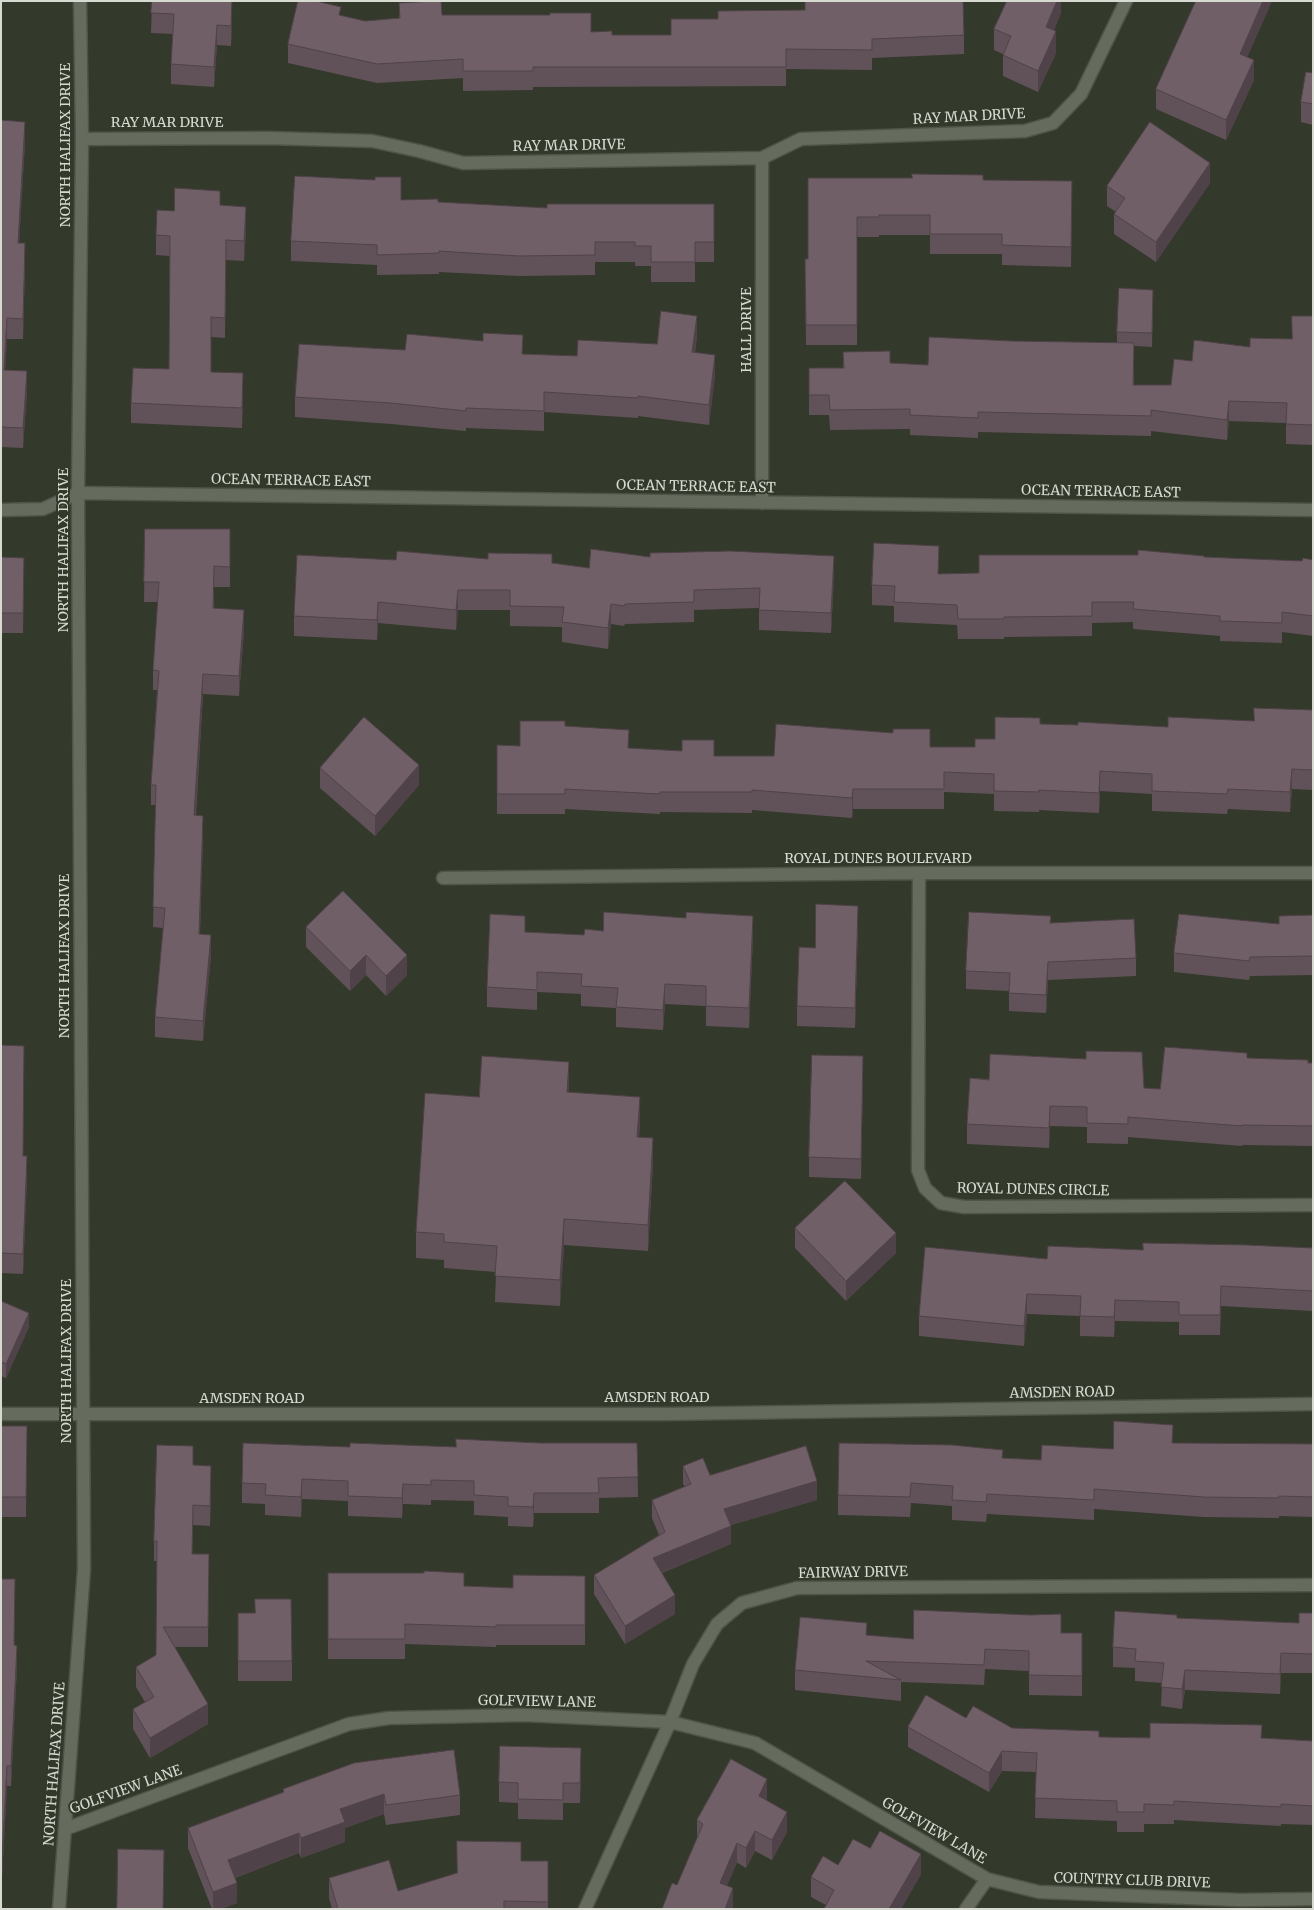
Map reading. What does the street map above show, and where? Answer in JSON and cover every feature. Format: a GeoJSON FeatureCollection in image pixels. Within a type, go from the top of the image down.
{"type":"FeatureCollection","features":[{"type":"Feature","properties":{"kind":"street","name":"NORTH HALIFAX DRIVE"},"geometry":{"type":"LineString","coordinates":[[59,1909],[84,1569],[78,493],[82,139],[80,1]]}},
{"type":"Feature","properties":{"kind":"street","name":"RAY MAR DRIVE"},"geometry":{"type":"LineString","coordinates":[[82,139],[268,138],[372,142],[463,162],[762,158],[801,139],[1025,130],[1053,123],[1081,94],[1126,1]]}},
{"type":"Feature","properties":{"kind":"street","name":"HALL DRIVE"},"geometry":{"type":"LineString","coordinates":[[762,158],[762,503]]}},
{"type":"Feature","properties":{"kind":"street","name":"OCEAN TERRACE EAST"},"geometry":{"type":"LineString","coordinates":[[78,493],[1313,510]]}},
{"type":"Feature","properties":{"kind":"street"},"geometry":{"type":"LineString","coordinates":[[1,510],[43,510],[78,493]]}},
{"type":"Feature","properties":{"kind":"street","name":"ROYAL DUNES BOULEVARD"},"geometry":{"type":"LineString","coordinates":[[443,878],[919,873],[1313,874]]}},
{"type":"Feature","properties":{"kind":"street","name":"ROYAL DUNES CIRCLE"},"geometry":{"type":"LineString","coordinates":[[919,873],[918,1170],[925,1188],[941,1203],[964,1207],[1313,1205]]}},
{"type":"Feature","properties":{"kind":"street","name":"AMSDEN ROAD"},"geometry":{"type":"LineString","coordinates":[[1,1414],[666,1414],[1313,1404]]}},
{"type":"Feature","properties":{"kind":"street","name":"FAIRWAY DRIVE"},"geometry":{"type":"LineString","coordinates":[[585,1909],[670,1722],[693,1664],[717,1624],[742,1603],[797,1588],[1313,1585]]}},
{"type":"Feature","properties":{"kind":"street","name":"GOLFVIEW LANE"},"geometry":{"type":"LineString","coordinates":[[65,1829],[349,1724],[389,1718],[524,1715],[670,1722],[755,1743],[987,1879]]}},
{"type":"Feature","properties":{"kind":"street"},"geometry":{"type":"LineString","coordinates":[[966,1909],[987,1879]]}},
{"type":"Feature","properties":{"kind":"street","name":"COUNTRY CLUB DRIVE"},"geometry":{"type":"LineString","coordinates":[[987,1879],[1039,1892],[1240,1900],[1313,1899]]}},
{"type":"Feature","properties":{"kind":"building"},"geometry":{"type":"Polygon","coordinates":[[[152,1],[232,1],[231,26],[217,25],[214,67],[171,64],[174,14],[151,13],[152,1]]]}},
{"type":"Feature","properties":{"kind":"building"},"geometry":{"type":"Polygon","coordinates":[[[298,1],[316,1],[341,7],[339,15],[365,21],[400,18],[399,3],[435,1],[441,1],[442,15],[591,13],[591,32],[612,31],[612,35],[671,35],[671,19],[718,19],[718,11],[805,10],[805,1],[963,1],[964,35],[872,39],[872,50],[786,49],[786,67],[533,67],[533,71],[463,71],[463,59],[377,64],[288,44],[298,1]]]}},
{"type":"Feature","properties":{"kind":"building"},"geometry":{"type":"Polygon","coordinates":[[[1007,1],[1057,1],[1046,27],[1056,31],[1038,71],[1003,55],[1011,36],[994,29],[1007,1]]]}},
{"type":"Feature","properties":{"kind":"building"},"geometry":{"type":"Polygon","coordinates":[[[1196,1],[1263,1],[1240,54],[1254,60],[1226,120],[1156,89],[1196,1]]]}},
{"type":"Feature","properties":{"kind":"building"},"geometry":{"type":"Polygon","coordinates":[[[1306,72],[1313,73],[1313,104],[1301,102],[1306,72]]]}},
{"type":"Feature","properties":{"kind":"building"},"geometry":{"type":"Polygon","coordinates":[[[1,120],[25,122],[18,243],[25,243],[23,319],[7,318],[4,370],[27,371],[23,428],[1,427],[1,120]]]}},
{"type":"Feature","properties":{"kind":"building"},"geometry":{"type":"Polygon","coordinates":[[[1150,122],[1210,163],[1156,242],[1114,214],[1125,198],[1107,186],[1150,122]]]}},
{"type":"Feature","properties":{"kind":"building"},"geometry":{"type":"Polygon","coordinates":[[[912,174],[983,175],[983,180],[1072,181],[1071,247],[1002,245],[1002,234],[930,234],[930,215],[857,217],[857,325],[806,325],[805,259],[808,259],[808,178],[912,178],[912,174]]]}},
{"type":"Feature","properties":{"kind":"building"},"geometry":{"type":"Polygon","coordinates":[[[295,176],[375,180],[375,177],[401,177],[401,200],[438,199],[438,202],[547,208],[547,204],[714,204],[714,242],[695,242],[695,262],[651,262],[651,246],[635,246],[635,242],[595,242],[595,255],[519,256],[439,251],[439,253],[377,255],[377,245],[291,241],[295,176]]]}},
{"type":"Feature","properties":{"kind":"building"},"geometry":{"type":"Polygon","coordinates":[[[175,188],[220,191],[220,205],[246,207],[244,241],[226,240],[225,318],[211,317],[211,372],[243,373],[242,408],[131,403],[133,368],[169,369],[170,236],[156,235],[157,210],[174,211],[175,188]]]}},
{"type":"Feature","properties":{"kind":"building"},"geometry":{"type":"Polygon","coordinates":[[[1119,288],[1153,290],[1152,333],[1117,332],[1119,288]]]}},
{"type":"Feature","properties":{"kind":"building"},"geometry":{"type":"Polygon","coordinates":[[[661,311],[697,316],[692,352],[715,355],[709,405],[638,396],[638,398],[544,392],[544,411],[466,408],[466,411],[391,403],[295,397],[299,344],[405,350],[407,334],[483,341],[483,333],[523,335],[522,354],[577,356],[578,340],[657,344],[661,311]]]}},
{"type":"Feature","properties":{"kind":"building"},"geometry":{"type":"Polygon","coordinates":[[[1292,316],[1313,316],[1313,425],[1286,424],[1287,403],[1229,401],[1227,420],[1151,410],[1151,416],[978,412],[978,418],[910,415],[910,409],[830,410],[829,395],[809,395],[809,368],[844,368],[843,352],[890,351],[890,363],[928,365],[929,337],[1011,341],[1134,343],[1133,385],[1171,385],[1174,359],[1192,361],[1194,340],[1250,347],[1250,338],[1292,339],[1292,316]]]}},
{"type":"Feature","properties":{"kind":"building"},"geometry":{"type":"Polygon","coordinates":[[[145,529],[230,529],[230,567],[214,566],[213,608],[244,610],[239,676],[203,674],[194,815],[203,816],[199,934],[211,935],[203,1021],[155,1017],[165,908],[153,907],[156,785],[151,785],[159,671],[153,670],[159,582],[144,582],[145,529]]]}},
{"type":"Feature","properties":{"kind":"building"},"geometry":{"type":"Polygon","coordinates":[[[874,543],[939,546],[938,574],[979,573],[979,555],[1138,555],[1138,550],[1204,557],[1302,561],[1303,558],[1313,560],[1313,616],[1282,612],[1282,623],[1220,621],[1220,616],[1133,609],[1134,602],[1092,602],[1092,616],[958,619],[957,605],[894,602],[895,586],[872,585],[874,543]]]}},
{"type":"Feature","properties":{"kind":"building"},"geometry":{"type":"Polygon","coordinates":[[[591,549],[650,557],[650,553],[730,551],[834,556],[831,613],[759,610],[760,588],[694,590],[694,602],[625,604],[624,606],[611,604],[608,628],[562,622],[564,607],[510,606],[510,590],[458,590],[456,610],[378,602],[377,620],[294,616],[297,555],[396,560],[397,551],[488,559],[488,553],[552,554],[552,563],[589,568],[591,549]]]}},
{"type":"Feature","properties":{"kind":"building"},"geometry":{"type":"Polygon","coordinates":[[[1,557],[24,558],[23,613],[1,613],[1,557]]]}},
{"type":"Feature","properties":{"kind":"building"},"geometry":{"type":"Polygon","coordinates":[[[1254,708],[1313,710],[1313,770],[1292,769],[1290,792],[1228,789],[1227,794],[1152,791],[1152,774],[1100,771],[1099,793],[1039,790],[1039,792],[994,791],[994,774],[944,772],[944,789],[853,789],[852,798],[752,790],[752,792],[660,792],[660,794],[565,789],[565,794],[497,794],[497,745],[520,746],[520,721],[565,721],[565,726],[629,730],[628,748],[682,751],[682,740],[714,740],[714,756],[774,756],[776,724],[893,733],[893,729],[930,729],[930,747],[975,747],[975,739],[995,739],[995,717],[1040,718],[1040,724],[1078,725],[1078,722],[1168,727],[1168,717],[1254,721],[1254,708]]]}},
{"type":"Feature","properties":{"kind":"building"},"geometry":{"type":"Polygon","coordinates":[[[364,717],[419,765],[375,816],[320,768],[364,717]]]}},
{"type":"Feature","properties":{"kind":"building"},"geometry":{"type":"Polygon","coordinates":[[[343,891],[407,955],[386,976],[366,955],[350,971],[306,927],[343,891]]]}},
{"type":"Feature","properties":{"kind":"building"},"geometry":{"type":"Polygon","coordinates":[[[816,904],[858,906],[855,1008],[797,1006],[799,947],[815,948],[816,904]]]}},
{"type":"Feature","properties":{"kind":"building"},"geometry":{"type":"Polygon","coordinates":[[[604,912],[686,918],[686,912],[753,916],[749,1008],[706,1006],[706,986],[665,984],[663,1010],[616,1007],[618,988],[581,986],[582,974],[537,972],[537,990],[487,987],[490,914],[525,916],[525,932],[584,935],[585,929],[603,931],[604,912]]]}},
{"type":"Feature","properties":{"kind":"building"},"geometry":{"type":"Polygon","coordinates":[[[969,912],[1051,916],[1050,923],[1134,919],[1136,958],[1048,962],[1046,995],[1009,993],[1010,973],[966,971],[969,912]]]}},
{"type":"Feature","properties":{"kind":"building"},"geometry":{"type":"Polygon","coordinates":[[[1179,914],[1279,924],[1279,916],[1313,915],[1313,956],[1250,957],[1249,961],[1174,953],[1179,914]]]}},
{"type":"Feature","properties":{"kind":"building"},"geometry":{"type":"Polygon","coordinates":[[[1,1045],[24,1046],[23,1156],[27,1156],[23,1254],[1,1253],[1,1045]]]}},
{"type":"Feature","properties":{"kind":"building"},"geometry":{"type":"Polygon","coordinates":[[[1165,1047],[1247,1053],[1247,1058],[1308,1060],[1308,1063],[1313,1063],[1313,1126],[1242,1126],[1128,1117],[1128,1124],[1087,1123],[1087,1107],[1050,1106],[1049,1128],[967,1124],[970,1078],[989,1080],[990,1054],[1086,1059],[1086,1051],[1142,1052],[1144,1088],[1160,1089],[1165,1047]]]}},
{"type":"Feature","properties":{"kind":"building"},"geometry":{"type":"Polygon","coordinates":[[[812,1055],[863,1056],[861,1159],[809,1157],[812,1055]]]}},
{"type":"Feature","properties":{"kind":"building"},"geometry":{"type":"Polygon","coordinates":[[[482,1056],[569,1062],[567,1092],[640,1097],[637,1137],[653,1138],[648,1225],[564,1219],[560,1280],[495,1276],[497,1246],[444,1242],[444,1234],[416,1232],[425,1093],[479,1097],[482,1056]]]}},
{"type":"Feature","properties":{"kind":"building"},"geometry":{"type":"Polygon","coordinates":[[[845,1181],[896,1233],[846,1281],[795,1228],[845,1181]]]}},
{"type":"Feature","properties":{"kind":"building"},"geometry":{"type":"Polygon","coordinates":[[[1143,1243],[1313,1248],[1313,1291],[1221,1286],[1220,1315],[1179,1315],[1179,1302],[1115,1300],[1114,1317],[1080,1316],[1081,1296],[1027,1294],[1024,1326],[919,1316],[925,1247],[1047,1259],[1048,1246],[1143,1250],[1143,1243]]]}},
{"type":"Feature","properties":{"kind":"building"},"geometry":{"type":"Polygon","coordinates":[[[1,1301],[29,1313],[6,1364],[1,1362],[1,1301]]]}},
{"type":"Feature","properties":{"kind":"building"},"geometry":{"type":"Polygon","coordinates":[[[1114,1421],[1173,1425],[1172,1443],[1313,1444],[1313,1497],[1204,1497],[1094,1489],[1094,1500],[987,1494],[986,1502],[952,1500],[953,1486],[911,1483],[910,1497],[838,1495],[839,1443],[952,1445],[1003,1450],[1002,1458],[1041,1460],[1042,1445],[1113,1449],[1114,1421]]]}},
{"type":"Feature","properties":{"kind":"building"},"geometry":{"type":"Polygon","coordinates":[[[1,1426],[27,1426],[26,1497],[1,1497],[1,1426]]]}},
{"type":"Feature","properties":{"kind":"building"},"geometry":{"type":"Polygon","coordinates":[[[456,1439],[540,1443],[637,1443],[638,1477],[598,1478],[599,1493],[534,1493],[533,1507],[508,1506],[508,1497],[474,1495],[474,1481],[431,1480],[431,1485],[403,1484],[402,1498],[348,1496],[348,1481],[302,1479],[301,1497],[265,1495],[266,1484],[242,1483],[243,1443],[350,1447],[350,1443],[456,1447],[456,1439]]]}},
{"type":"Feature","properties":{"kind":"building"},"geometry":{"type":"Polygon","coordinates":[[[157,1445],[193,1446],[193,1465],[211,1466],[210,1506],[193,1505],[192,1554],[209,1554],[208,1627],[163,1627],[208,1704],[150,1738],[133,1709],[154,1697],[136,1667],[156,1655],[157,1541],[154,1541],[157,1445]]]}},
{"type":"Feature","properties":{"kind":"building"},"geometry":{"type":"Polygon","coordinates":[[[806,1446],[817,1481],[724,1509],[731,1526],[653,1558],[675,1595],[625,1626],[594,1575],[665,1532],[652,1500],[691,1484],[683,1466],[703,1458],[710,1475],[806,1446]]]}},
{"type":"Feature","properties":{"kind":"building"},"geometry":{"type":"Polygon","coordinates":[[[424,1571],[464,1573],[464,1586],[513,1588],[513,1575],[585,1576],[585,1625],[496,1625],[496,1627],[405,1624],[405,1639],[328,1639],[328,1573],[424,1573],[424,1571]]]}},
{"type":"Feature","properties":{"kind":"building"},"geometry":{"type":"Polygon","coordinates":[[[1,1579],[15,1579],[14,1645],[17,1646],[11,1766],[7,1766],[1,1876],[1,1579]]]}},
{"type":"Feature","properties":{"kind":"building"},"geometry":{"type":"Polygon","coordinates":[[[255,1599],[291,1599],[292,1661],[238,1661],[238,1613],[255,1613],[255,1599]]]}},
{"type":"Feature","properties":{"kind":"building"},"geometry":{"type":"Polygon","coordinates":[[[914,1610],[1030,1615],[1061,1614],[1061,1633],[1082,1633],[1082,1676],[1029,1675],[1029,1651],[985,1649],[984,1665],[866,1661],[901,1680],[795,1670],[800,1617],[867,1623],[866,1635],[913,1639],[914,1610]]]}},
{"type":"Feature","properties":{"kind":"building"},"geometry":{"type":"Polygon","coordinates":[[[1115,1611],[1177,1615],[1177,1618],[1299,1623],[1299,1613],[1313,1613],[1313,1654],[1281,1653],[1280,1674],[1185,1670],[1182,1689],[1161,1687],[1164,1663],[1135,1661],[1136,1649],[1113,1647],[1115,1611]]]}},
{"type":"Feature","properties":{"kind":"building"},"geometry":{"type":"Polygon","coordinates":[[[926,1695],[966,1718],[973,1706],[1012,1728],[1099,1731],[1099,1737],[1150,1738],[1150,1723],[1262,1725],[1261,1738],[1313,1741],[1313,1806],[1281,1804],[1281,1807],[1174,1801],[1174,1805],[1144,1804],[1144,1812],[1117,1812],[1117,1801],[1035,1798],[1037,1753],[1002,1751],[989,1773],[908,1727],[926,1695]]]}},
{"type":"Feature","properties":{"kind":"building"},"geometry":{"type":"Polygon","coordinates":[[[500,1746],[581,1748],[580,1783],[563,1783],[563,1800],[518,1799],[518,1783],[499,1782],[500,1746]]]}},
{"type":"Feature","properties":{"kind":"building"},"geometry":{"type":"Polygon","coordinates":[[[454,1750],[460,1795],[386,1805],[384,1794],[340,1809],[345,1822],[301,1838],[299,1833],[228,1860],[237,1883],[213,1892],[188,1828],[284,1792],[283,1789],[354,1763],[454,1750]]]}},
{"type":"Feature","properties":{"kind":"building"},"geometry":{"type":"Polygon","coordinates":[[[731,1759],[767,1779],[759,1796],[787,1812],[772,1840],[755,1831],[746,1848],[737,1843],[720,1883],[733,1888],[725,1909],[662,1909],[672,1883],[677,1885],[703,1824],[697,1820],[731,1759]]]}},
{"type":"Feature","properties":{"kind":"building"},"geometry":{"type":"Polygon","coordinates":[[[880,1831],[921,1854],[889,1909],[824,1909],[834,1890],[811,1877],[823,1856],[838,1865],[853,1839],[870,1848],[880,1831]]]}},
{"type":"Feature","properties":{"kind":"building"},"geometry":{"type":"Polygon","coordinates":[[[457,1841],[521,1842],[521,1861],[548,1861],[548,1902],[504,1901],[504,1909],[338,1909],[329,1878],[389,1860],[398,1891],[457,1873],[457,1841]]]}},
{"type":"Feature","properties":{"kind":"building"},"geometry":{"type":"Polygon","coordinates":[[[118,1849],[164,1850],[163,1909],[117,1909],[118,1849]]]}}]}
